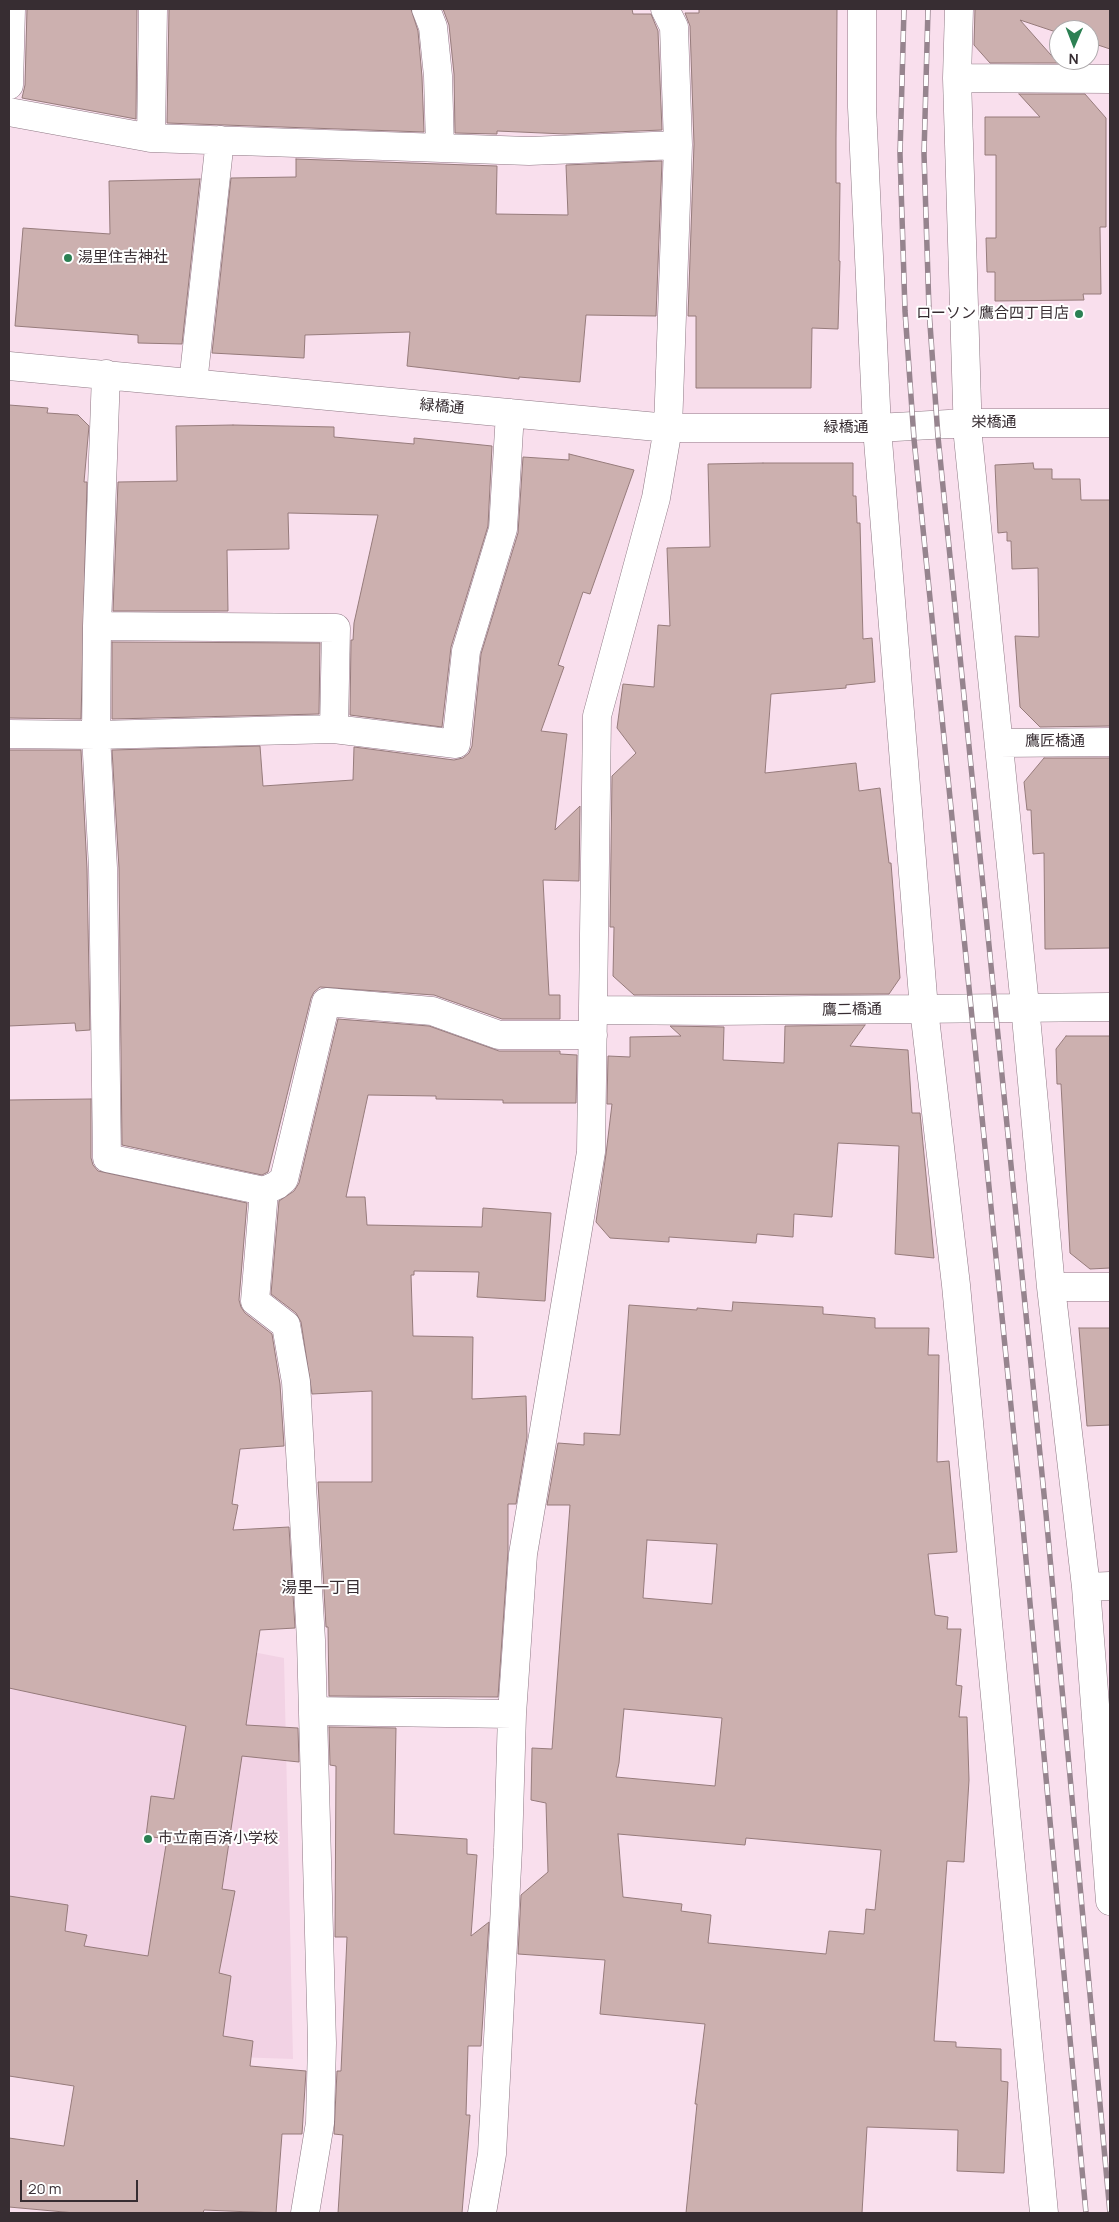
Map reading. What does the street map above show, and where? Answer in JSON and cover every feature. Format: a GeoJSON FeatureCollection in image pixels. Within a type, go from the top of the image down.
{"type":"FeatureCollection","features":[{"type":"Feature","properties":{"kind":"street"},"geometry":{"type":"LineString","coordinates":[[9,85],[12,9]]}},
{"type":"Feature","properties":{"kind":"street"},"geometry":{"type":"LineString","coordinates":[[151,138],[152,9]]}},
{"type":"Feature","properties":{"kind":"street"},"geometry":{"type":"LineString","coordinates":[[426,9],[433,27],[438,76],[440,148]]}},
{"type":"Feature","properties":{"kind":"street"},"geometry":{"type":"LineString","coordinates":[[482,2213],[492,2154],[508,1848],[512,1714],[523,1554],[591,1152],[597,716],[656,498],[668,428],[678,145],[674,27],[665,9]]}},
{"type":"Feature","properties":{"kind":"street"},"geometry":{"type":"LineString","coordinates":[[862,9],[862,107],[877,428],[924,1009],[956,1285],[1044,2213]]}},
{"type":"Feature","properties":{"kind":"street"},"geometry":{"type":"LineString","coordinates":[[959,9],[957,78],[967,423],[1051,1287],[1098,1586],[1110,1897]]}},
{"type":"Feature","properties":{"kind":"street"},"geometry":{"type":"LineString","coordinates":[[957,78],[1110,79]]}},
{"type":"Feature","properties":{"kind":"street"},"geometry":{"type":"LineString","coordinates":[[9,112],[151,138],[529,151],[678,145]]}},
{"type":"Feature","properties":{"kind":"street"},"geometry":{"type":"LineString","coordinates":[[193,383],[220,140]]}},
{"type":"Feature","properties":{"kind":"street","name":"緑橋通"},"geometry":{"type":"LineString","coordinates":[[9,366],[668,428],[877,428]]}},
{"type":"Feature","properties":{"kind":"street"},"geometry":{"type":"LineString","coordinates":[[106,374],[97,626],[96,735],[103,868],[107,1158],[264,1191],[255,1301],[286,1325],[296,1382],[312,1640],[322,2043],[320,2123],[305,2213]]}},
{"type":"Feature","properties":{"kind":"street"},"geometry":{"type":"LineString","coordinates":[[9,734],[96,735],[334,729],[456,744],[466,651],[503,529],[510,413]]}},
{"type":"Feature","properties":{"kind":"street","name":"栄橋通"},"geometry":{"type":"LineString","coordinates":[[877,428],[967,423],[1110,423]]}},
{"type":"Feature","properties":{"kind":"street"},"geometry":{"type":"LineString","coordinates":[[97,626],[336,628],[334,729]]}},
{"type":"Feature","properties":{"kind":"street","name":"鷹匠橋通"},"geometry":{"type":"LineString","coordinates":[[999,743],[1110,742]]}},
{"type":"Feature","properties":{"kind":"street","name":"鷹二橋通"},"geometry":{"type":"LineString","coordinates":[[264,1191],[284,1180],[326,1002],[432,1011],[499,1035],[594,1022],[714,1011],[1025,1006],[1110,1007]]}},
{"type":"Feature","properties":{"kind":"street"},"geometry":{"type":"LineString","coordinates":[[1051,1287],[1110,1287]]}},
{"type":"Feature","properties":{"kind":"street"},"geometry":{"type":"LineString","coordinates":[[314,1711],[512,1714]]}},
{"type":"Feature","properties":{"kind":"shaded area","name":"市立南百済小学校"},"geometry":{"type":"Polygon","coordinates":[[[9,1605],[284,1658],[293,2059],[235,2057],[9,2021],[9,1605]]]}},
{"type":"Feature","properties":{"kind":"building"},"geometry":{"type":"Polygon","coordinates":[[[27,9],[137,9],[136,119],[22,98],[25,85],[27,9]]]}},
{"type":"Feature","properties":{"kind":"building"},"geometry":{"type":"Polygon","coordinates":[[[169,9],[411,9],[418,31],[424,132],[167,123],[169,9]]]}},
{"type":"Feature","properties":{"kind":"building"},"geometry":{"type":"Polygon","coordinates":[[[443,9],[632,9],[633,14],[651,14],[658,31],[662,130],[565,134],[497,131],[497,134],[455,133],[454,74],[449,25],[443,9]]]}},
{"type":"Feature","properties":{"kind":"building"},"geometry":{"type":"Polygon","coordinates":[[[699,9],[837,9],[836,183],[840,183],[838,329],[812,328],[811,388],[696,388],[696,316],[688,316],[694,144],[690,26],[685,13],[699,13],[699,9]]]}},
{"type":"Feature","properties":{"kind":"building"},"geometry":{"type":"Polygon","coordinates":[[[975,9],[1110,9],[1110,49],[1099,45],[1099,20],[1049,20],[1049,30],[1020,20],[1049,53],[1049,63],[990,63],[974,45],[975,9]]]}},
{"type":"Feature","properties":{"kind":"building"},"geometry":{"type":"Polygon","coordinates":[[[1019,94],[1085,94],[1106,118],[1106,227],[1100,227],[1101,294],[1083,294],[1084,300],[995,301],[995,272],[987,272],[986,238],[996,238],[996,155],[985,155],[985,117],[1040,117],[1019,94]]]}},
{"type":"Feature","properties":{"kind":"building"},"geometry":{"type":"Polygon","coordinates":[[[296,159],[497,166],[496,214],[568,215],[566,165],[662,161],[656,316],[586,315],[580,382],[519,377],[519,379],[407,366],[410,332],[305,335],[304,358],[212,353],[231,178],[296,177],[296,159]]]}},
{"type":"Feature","properties":{"kind":"building"},"geometry":{"type":"Polygon","coordinates":[[[200,179],[182,344],[138,343],[138,335],[15,326],[23,228],[110,234],[109,181],[200,179]]]}},
{"type":"Feature","properties":{"kind":"building"},"geometry":{"type":"Polygon","coordinates":[[[9,405],[48,408],[47,413],[78,415],[89,426],[84,482],[87,482],[81,719],[9,718],[9,405]]]}},
{"type":"Feature","properties":{"kind":"building"},"geometry":{"type":"Polygon","coordinates":[[[176,426],[334,427],[334,437],[414,444],[414,438],[492,446],[488,526],[451,647],[442,727],[350,715],[351,640],[353,640],[354,623],[378,515],[288,513],[289,549],[227,550],[228,611],[113,611],[118,482],[177,481],[176,426]]]}},
{"type":"Feature","properties":{"kind":"building"},"geometry":{"type":"Polygon","coordinates":[[[569,454],[634,470],[590,594],[583,592],[558,665],[564,667],[541,731],[567,734],[555,830],[580,806],[579,881],[543,880],[549,995],[560,995],[560,1019],[502,1019],[434,995],[320,987],[311,998],[268,1172],[262,1175],[122,1145],[119,868],[112,750],[260,746],[263,786],[353,780],[354,747],[454,760],[463,758],[469,753],[472,746],[481,654],[518,533],[523,457],[569,460],[569,454]]]}},
{"type":"Feature","properties":{"kind":"building"},"geometry":{"type":"Polygon","coordinates":[[[853,463],[853,496],[856,496],[857,523],[860,523],[863,639],[872,638],[875,682],[846,685],[846,688],[771,694],[765,773],[856,763],[859,791],[880,788],[889,863],[891,863],[900,978],[889,994],[634,995],[613,976],[614,927],[610,927],[612,776],[636,753],[617,728],[623,684],[654,687],[658,625],[670,626],[667,548],[710,547],[708,464],[853,463]]]}},
{"type":"Feature","properties":{"kind":"building"},"geometry":{"type":"Polygon","coordinates":[[[1033,463],[1034,469],[1052,469],[1052,479],[1080,479],[1081,500],[1110,500],[1110,726],[1040,727],[1020,707],[1015,636],[1039,637],[1038,568],[1012,569],[1011,541],[1007,541],[1007,532],[998,533],[995,465],[1033,463]]]}},
{"type":"Feature","properties":{"kind":"building"},"geometry":{"type":"Polygon","coordinates":[[[112,642],[320,643],[319,714],[112,719],[112,642]]]}},
{"type":"Feature","properties":{"kind":"building"},"geometry":{"type":"Polygon","coordinates":[[[9,750],[81,750],[87,869],[90,1030],[76,1031],[75,1023],[9,1026],[9,750]]]}},
{"type":"Feature","properties":{"kind":"building"},"geometry":{"type":"Polygon","coordinates":[[[1044,758],[1110,758],[1110,948],[1045,949],[1044,853],[1033,854],[1031,810],[1027,810],[1024,782],[1044,758]]]}},
{"type":"Feature","properties":{"kind":"building"},"geometry":{"type":"Polygon","coordinates":[[[338,1019],[429,1026],[499,1051],[560,1051],[560,1054],[577,1055],[576,1103],[503,1103],[503,1100],[436,1099],[436,1096],[368,1095],[346,1197],[365,1197],[367,1225],[482,1227],[483,1208],[551,1213],[545,1301],[477,1297],[479,1272],[414,1271],[414,1275],[411,1275],[413,1336],[473,1337],[472,1399],[526,1396],[527,1437],[516,1504],[508,1504],[508,1551],[498,1697],[329,1696],[328,1627],[326,1627],[318,1482],[372,1482],[372,1391],[312,1394],[301,1322],[296,1313],[271,1294],[279,1201],[294,1191],[299,1183],[338,1019]]]}},
{"type":"Feature","properties":{"kind":"building"},"geometry":{"type":"Polygon","coordinates":[[[865,1025],[850,1046],[908,1050],[912,1113],[920,1113],[934,1258],[895,1254],[899,1146],[838,1143],[832,1217],[794,1214],[793,1237],[757,1234],[756,1243],[669,1237],[669,1242],[610,1238],[596,1222],[612,1104],[607,1104],[608,1056],[630,1057],[630,1037],[681,1036],[670,1026],[724,1027],[723,1060],[784,1063],[785,1026],[865,1025]]]}},
{"type":"Feature","properties":{"kind":"building"},"geometry":{"type":"Polygon","coordinates":[[[1066,1036],[1110,1036],[1110,1268],[1090,1269],[1070,1253],[1061,1084],[1057,1084],[1056,1049],[1066,1036]]]}},
{"type":"Feature","properties":{"kind":"building"},"geometry":{"type":"Polygon","coordinates":[[[91,1099],[91,1158],[93,1165],[98,1171],[247,1203],[239,1300],[245,1313],[272,1334],[280,1384],[284,1446],[240,1449],[232,1504],[238,1505],[233,1530],[289,1527],[295,1628],[260,1630],[246,1725],[298,1728],[299,1762],[242,1756],[222,1889],[235,1891],[219,1973],[231,1976],[223,2036],[253,2041],[250,2066],[306,2071],[302,2134],[282,2134],[276,2213],[204,2210],[203,2213],[75,2213],[9,2207],[9,2138],[64,2146],[74,2086],[9,2076],[9,1896],[68,1905],[65,1931],[87,1935],[84,1946],[148,1956],[167,1839],[146,1836],[151,1796],[174,1799],[186,1726],[9,1688],[9,1100],[91,1099]]]}},
{"type":"Feature","properties":{"kind":"building"},"geometry":{"type":"Polygon","coordinates":[[[733,1302],[823,1307],[823,1314],[875,1318],[875,1328],[929,1328],[928,1355],[939,1355],[937,1462],[949,1461],[957,1552],[928,1554],[935,1615],[948,1617],[947,1629],[961,1629],[956,1685],[962,1686],[959,1717],[967,1717],[969,1780],[964,1862],[947,1861],[934,2041],[956,2042],[956,2047],[1001,2049],[1001,2081],[1008,2082],[1004,2173],[957,2171],[958,2130],[867,2127],[862,2213],[686,2213],[697,2104],[695,2104],[705,2024],[600,2014],[605,1960],[518,1954],[521,1895],[548,1872],[546,1803],[531,1800],[532,1748],[552,1749],[570,1505],[547,1505],[558,1443],[584,1445],[584,1433],[620,1435],[629,1305],[732,1311],[733,1302]],[[647,1540],[643,1598],[712,1604],[717,1544],[647,1540]],[[624,1709],[616,1777],[715,1786],[722,1718],[624,1709]],[[618,1834],[623,1897],[682,1904],[681,1911],[711,1915],[708,1943],[826,1954],[829,1931],[864,1934],[866,1909],[875,1910],[881,1850],[746,1838],[745,1845],[618,1834]]]}},
{"type":"Feature","properties":{"kind":"building"},"geometry":{"type":"Polygon","coordinates":[[[1079,1328],[1110,1328],[1110,1425],[1087,1426],[1079,1328]]]}},
{"type":"Feature","properties":{"kind":"building"},"geometry":{"type":"Polygon","coordinates":[[[329,1727],[396,1728],[394,1834],[467,1839],[467,1854],[477,1855],[471,1936],[489,1922],[481,2046],[468,2046],[466,2115],[470,2115],[462,2213],[338,2213],[343,2135],[334,2134],[337,2071],[341,2071],[347,1937],[335,1937],[336,1766],[330,1765],[329,1727]]]}},
{"type":"Feature","properties":{"kind":"railway"},"geometry":{"type":"LineString","coordinates":[[904,9],[900,154],[905,311],[914,439],[1022,1516],[1086,2213]]}},
{"type":"Feature","properties":{"kind":"railway"},"geometry":{"type":"LineString","coordinates":[[928,9],[924,154],[929,310],[938,437],[1046,1514],[1110,2213]]}},
{"type":"Feature","properties":{"kind":"place","name":"湯里住吉神社"},"geometry":{"type":"Point","coordinates":[68,258]}},
{"type":"Feature","properties":{"kind":"place","name":"ローソン 鷹合四丁目店"},"geometry":{"type":"Point","coordinates":[1079,314]}},
{"type":"Feature","properties":{"kind":"place","name":"市立南百済小学校"},"geometry":{"type":"Point","coordinates":[148,1839]}},
{"type":"Feature","properties":{"kind":"district","name":"湯里一丁目"},"geometry":{"type":"Point","coordinates":[321,1589]}}]}
